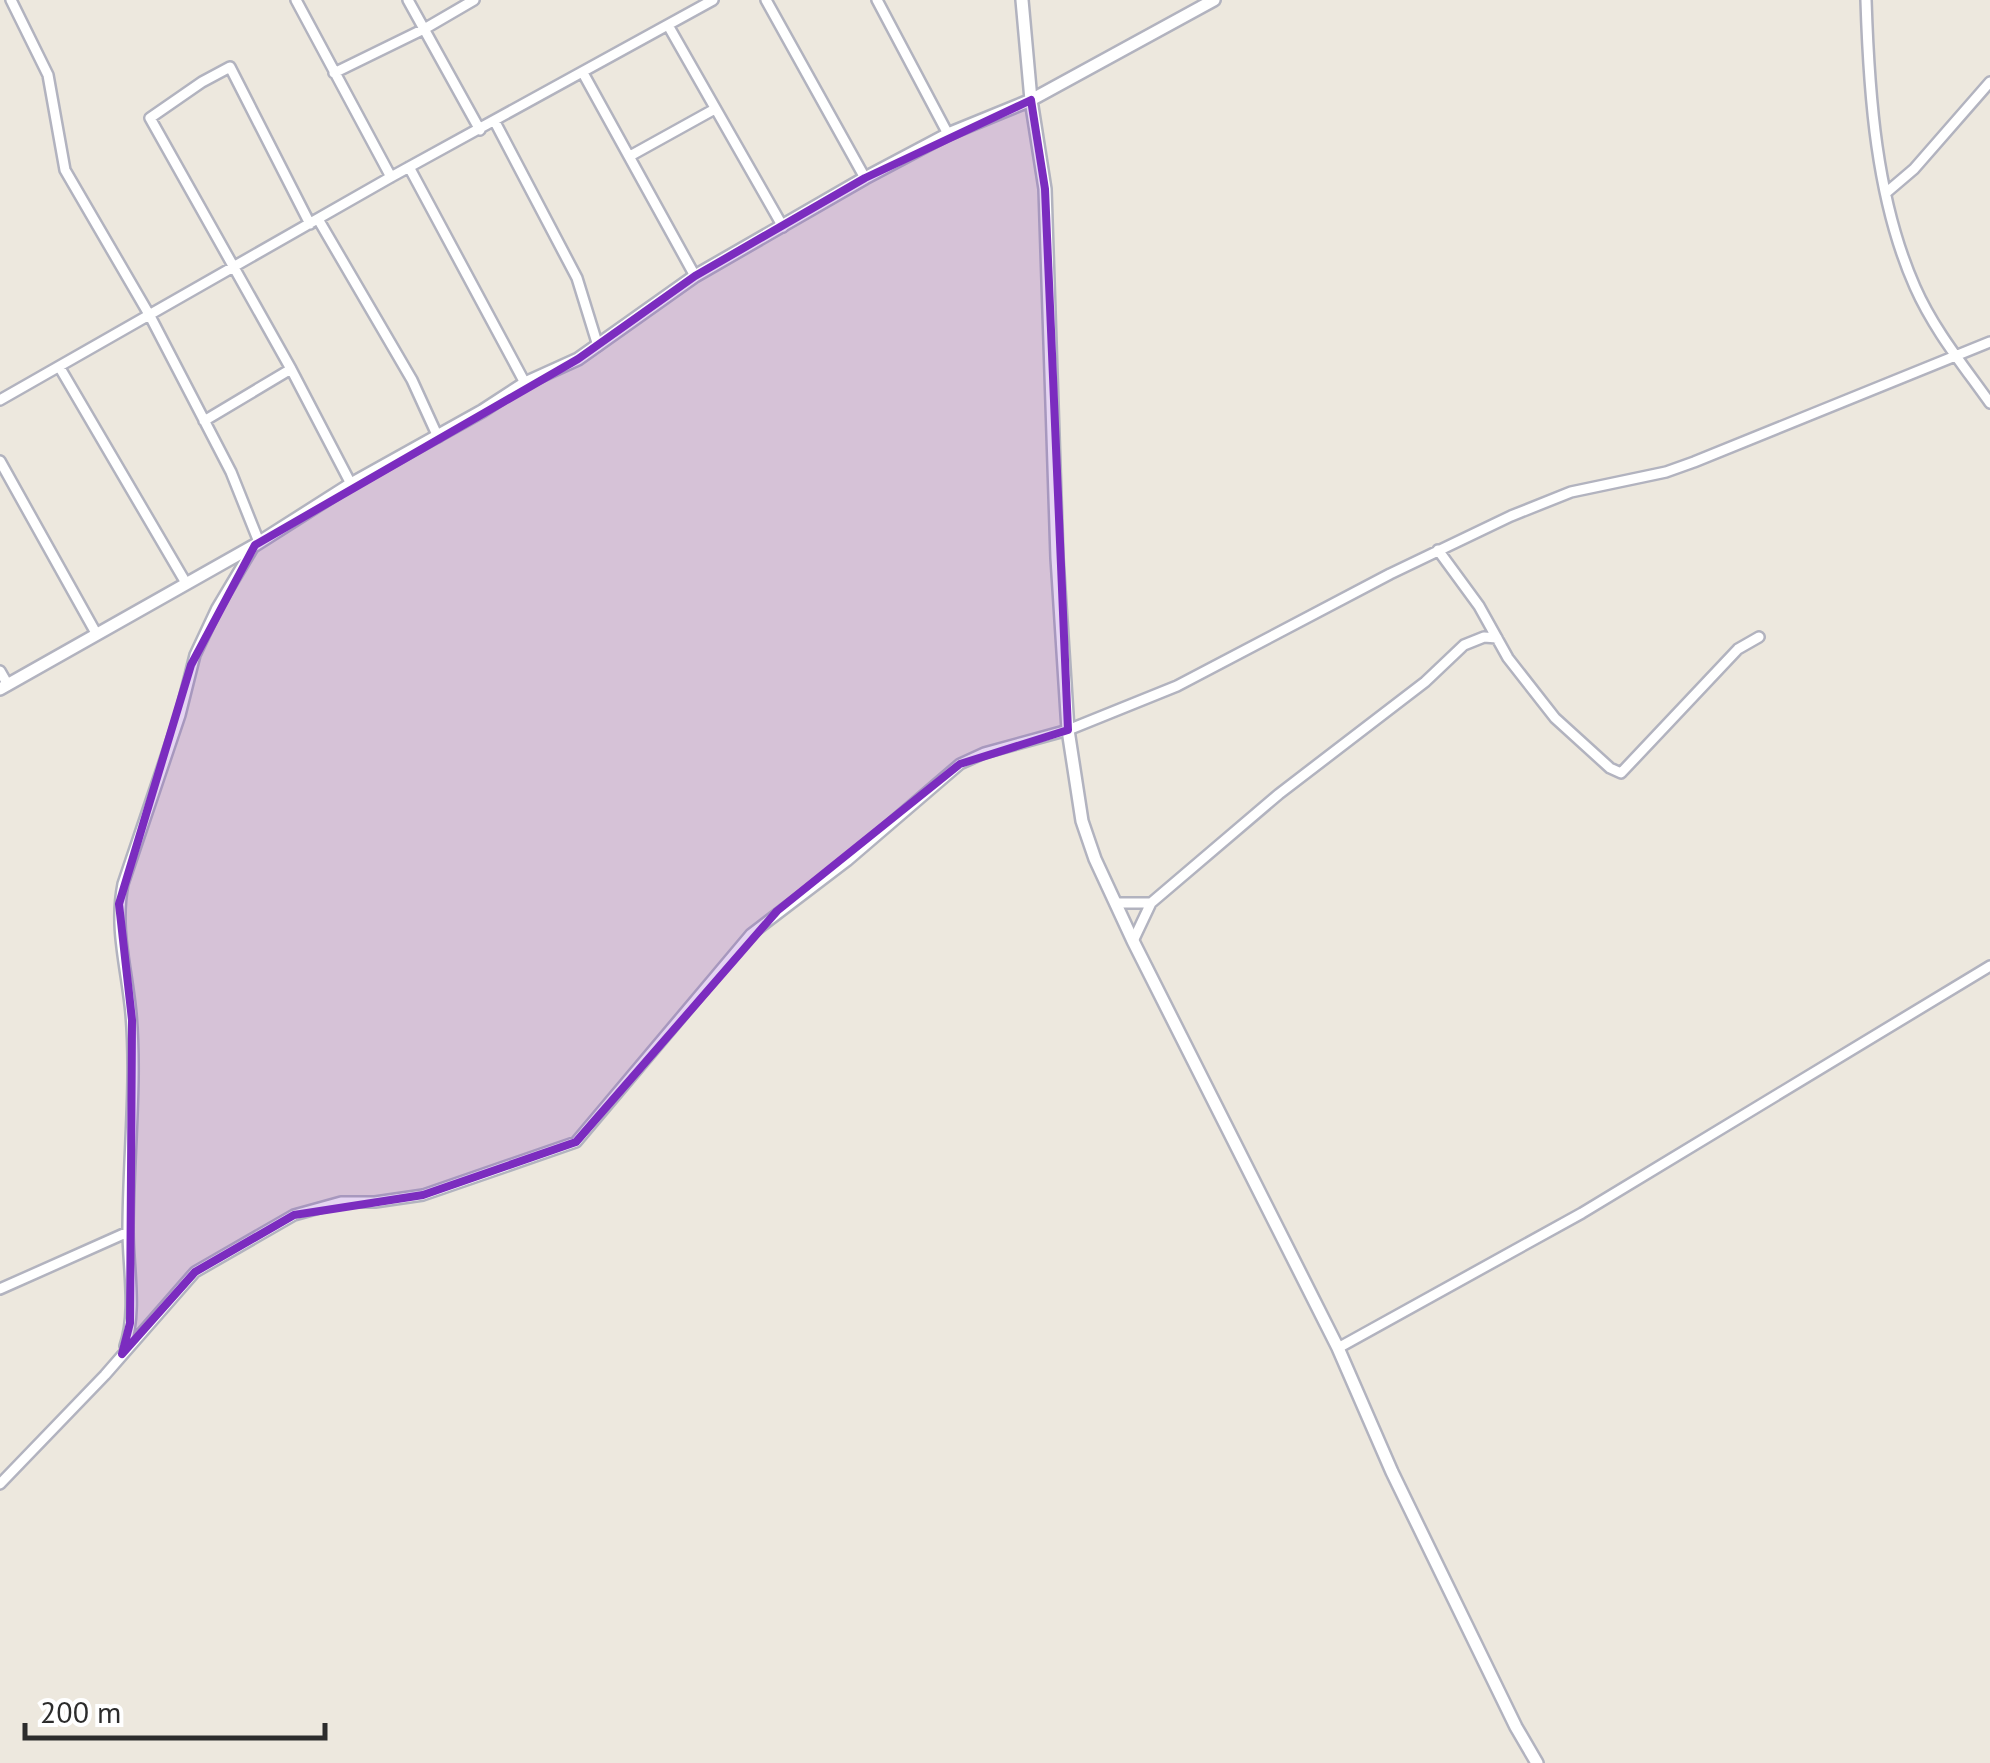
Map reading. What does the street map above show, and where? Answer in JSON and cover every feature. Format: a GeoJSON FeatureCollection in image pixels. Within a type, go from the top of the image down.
{"type":"FeatureCollection","features":[{"type":"Feature","properties":{"kind":"street"},"geometry":{"type":"LineString","coordinates":[[11,0],[48,75],[65,170],[150,316],[231,472],[257,543]]}},
{"type":"Feature","properties":{"kind":"street"},"geometry":{"type":"LineString","coordinates":[[296,0],[391,177]]}},
{"type":"Feature","properties":{"kind":"street"},"geometry":{"type":"LineString","coordinates":[[408,0],[480,130]]}},
{"type":"Feature","properties":{"kind":"street"},"geometry":{"type":"LineString","coordinates":[[334,73],[474,0]]}},
{"type":"Feature","properties":{"kind":"street"},"geometry":{"type":"LineString","coordinates":[[0,400],[391,177],[713,0]]}},
{"type":"Feature","properties":{"kind":"street"},"geometry":{"type":"LineString","coordinates":[[766,0],[864,178]]}},
{"type":"Feature","properties":{"kind":"street"},"geometry":{"type":"LineString","coordinates":[[877,0],[948,134]]}},
{"type":"Feature","properties":{"kind":"street"},"geometry":{"type":"LineString","coordinates":[[1022,0],[1031,100],[1045,189],[1054,407],[1052,480],[1068,730],[1082,820],[1132,941],[1338,1348],[1392,1472],[1536,1763]]}},
{"type":"Feature","properties":{"kind":"street"},"geometry":{"type":"LineString","coordinates":[[0,671],[4,687],[257,543],[525,382],[578,359],[694,276],[864,178],[948,134],[1031,100],[1213,0]]}},
{"type":"Feature","properties":{"kind":"street"},"geometry":{"type":"LineString","coordinates":[[1866,0],[1868,55],[1887,208],[1915,288],[1952,354],[1990,403]]}},
{"type":"Feature","properties":{"kind":"street"},"geometry":{"type":"LineString","coordinates":[[669,27],[783,227]]}},
{"type":"Feature","properties":{"kind":"street"},"geometry":{"type":"LineString","coordinates":[[351,484],[150,118],[202,82],[230,67],[314,222],[412,380],[438,436]]}},
{"type":"Feature","properties":{"kind":"street"},"geometry":{"type":"LineString","coordinates":[[583,73],[694,276]]}},
{"type":"Feature","properties":{"kind":"street"},"geometry":{"type":"LineString","coordinates":[[1887,192],[1914,169],[1990,82]]}},
{"type":"Feature","properties":{"kind":"street"},"geometry":{"type":"LineString","coordinates":[[630,156],[713,110]]}},
{"type":"Feature","properties":{"kind":"street"},"geometry":{"type":"LineString","coordinates":[[495,122],[577,278],[598,346]]}},
{"type":"Feature","properties":{"kind":"street"},"geometry":{"type":"LineString","coordinates":[[409,168],[525,382]]}},
{"type":"Feature","properties":{"kind":"street"},"geometry":{"type":"LineString","coordinates":[[0,1484],[195,1272],[294,1215],[341,1202],[375,1202],[423,1194],[576,1142],[737,949],[960,764],[984,753],[1068,730],[1177,686],[1485,526],[1570,492],[1666,472],[1694,462],[1952,354],[1990,342]]}},
{"type":"Feature","properties":{"kind":"street"},"geometry":{"type":"LineString","coordinates":[[60,368],[186,583]]}},
{"type":"Feature","properties":{"kind":"street"},"geometry":{"type":"LineString","coordinates":[[204,421],[291,369]]}},
{"type":"Feature","properties":{"kind":"street"},"geometry":{"type":"LineString","coordinates":[[0,462],[96,633]]}},
{"type":"Feature","properties":{"kind":"street"},"geometry":{"type":"LineString","coordinates":[[122,1354],[130,1324],[132,1020],[118,923],[122,884],[180,715],[191,665],[217,608],[257,543]]}},
{"type":"Feature","properties":{"kind":"street"},"geometry":{"type":"LineString","coordinates":[[1438,550],[1479,606],[1508,658],[1555,718],[1610,768],[1621,773],[1738,649],[1759,637]]}},
{"type":"Feature","properties":{"kind":"street"},"geometry":{"type":"LineString","coordinates":[[1132,941],[1151,904],[1279,794],[1425,682],[1464,645],[1484,637],[1497,638]]}},
{"type":"Feature","properties":{"kind":"street"},"geometry":{"type":"LineString","coordinates":[[1115,903],[1151,904]]}},
{"type":"Feature","properties":{"kind":"street"},"geometry":{"type":"LineString","coordinates":[[1338,1348],[1582,1213],[1990,966]]}},
{"type":"Feature","properties":{"kind":"street"},"geometry":{"type":"LineString","coordinates":[[0,1289],[128,1232]]}},
{"type":"Feature","properties":{"kind":"highlighted area"},"geometry":{"type":"Polygon","coordinates":[[[1031,100],[1045,189],[1068,730],[960,764],[777,911],[576,1142],[423,1195],[294,1215],[195,1272],[122,1354],[130,1323],[132,1020],[119,904],[191,665],[255,545],[578,359],[695,276],[865,178],[1031,100]]]}}]}
